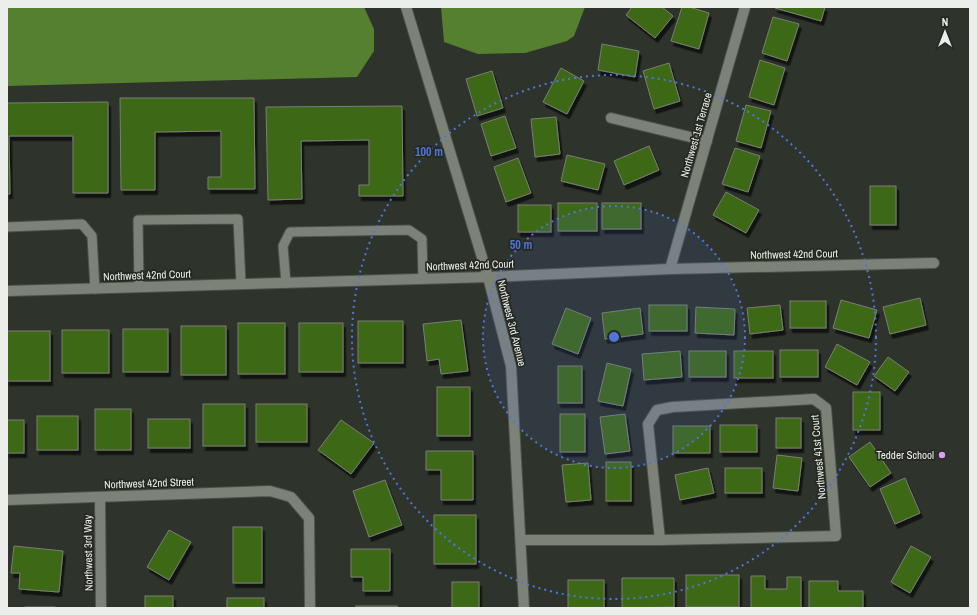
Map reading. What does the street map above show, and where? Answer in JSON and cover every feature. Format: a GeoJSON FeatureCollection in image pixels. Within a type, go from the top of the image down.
{"type":"FeatureCollection","features":[{"type":"Feature","properties":{"kind":"street","name":"Northwest 3rd Avenue"},"geometry":{"type":"LineString","coordinates":[[406,7],[488,277],[511,366],[524,608]]}},
{"type":"Feature","properties":{"kind":"street","name":"Northwest 1st Terrace"},"geometry":{"type":"LineString","coordinates":[[670,269],[745,7]]}},
{"type":"Feature","properties":{"kind":"street"},"geometry":{"type":"LineString","coordinates":[[610,118],[707,141]]}},
{"type":"Feature","properties":{"kind":"street","name":"Northwest 42nd Court"},"geometry":{"type":"LineString","coordinates":[[7,291],[488,277],[670,269],[934,262]]}},
{"type":"Feature","properties":{"kind":"street","name":"Northwest 41st Court"},"geometry":{"type":"LineString","coordinates":[[521,540],[660,540],[836,536],[826,408],[814,399],[673,407],[657,410],[648,424],[660,540]]}},
{"type":"Feature","properties":{"kind":"street","name":"Northwest 42nd Street"},"geometry":{"type":"LineString","coordinates":[[7,500],[270,491],[291,497],[309,518],[310,608]]}},
{"type":"Feature","properties":{"kind":"street","name":"Northwest 3rd Way"},"geometry":{"type":"LineString","coordinates":[[100,497],[101,608]]}},
{"type":"Feature","properties":{"kind":"lane"},"geometry":{"type":"LineString","coordinates":[[139,288],[138,220],[238,219],[241,284]]}},
{"type":"Feature","properties":{"kind":"lane"},"geometry":{"type":"LineString","coordinates":[[7,227],[82,224],[92,236],[95,289]]}},
{"type":"Feature","properties":{"kind":"lane"},"geometry":{"type":"LineString","coordinates":[[286,283],[283,246],[290,232],[409,230],[422,239],[423,279]]}},
{"type":"Feature","properties":{"kind":"shaded area"},"geometry":{"type":"Polygon","coordinates":[[[7,7],[364,7],[374,29],[374,51],[357,77],[7,86],[7,7]]]}},
{"type":"Feature","properties":{"kind":"shaded area"},"geometry":{"type":"Polygon","coordinates":[[[441,7],[585,7],[574,36],[567,41],[525,53],[478,54],[444,42],[441,7]]]}},
{"type":"Feature","properties":{"kind":"building"},"geometry":{"type":"Polygon","coordinates":[[[632,7],[662,7],[673,16],[655,38],[626,15],[632,7]]]}},
{"type":"Feature","properties":{"kind":"building"},"geometry":{"type":"Polygon","coordinates":[[[682,7],[689,7],[709,13],[699,49],[671,41],[682,7]]]}},
{"type":"Feature","properties":{"kind":"building"},"geometry":{"type":"Polygon","coordinates":[[[775,7],[825,7],[821,21],[775,7]]]}},
{"type":"Feature","properties":{"kind":"building"},"geometry":{"type":"Polygon","coordinates":[[[773,17],[799,24],[787,61],[762,53],[773,17]]]}},
{"type":"Feature","properties":{"kind":"building"},"geometry":{"type":"Polygon","coordinates":[[[602,44],[639,51],[635,77],[598,70],[602,44]]]}},
{"type":"Feature","properties":{"kind":"building"},"geometry":{"type":"Polygon","coordinates":[[[760,60],[785,68],[774,105],[749,97],[760,60]]]}},
{"type":"Feature","properties":{"kind":"building"},"geometry":{"type":"Polygon","coordinates":[[[669,63],[680,101],[654,109],[643,71],[669,63]]]}},
{"type":"Feature","properties":{"kind":"building"},"geometry":{"type":"Polygon","coordinates":[[[561,68],[584,81],[567,114],[543,102],[561,68]]]}},
{"type":"Feature","properties":{"kind":"building"},"geometry":{"type":"Polygon","coordinates":[[[492,71],[503,108],[477,116],[466,79],[492,71]]]}},
{"type":"Feature","properties":{"kind":"building"},"geometry":{"type":"Polygon","coordinates":[[[120,98],[254,98],[255,189],[208,189],[208,177],[221,177],[221,131],[155,132],[155,190],[121,190],[120,98]]]}},
{"type":"Feature","properties":{"kind":"building"},"geometry":{"type":"Polygon","coordinates":[[[108,102],[108,193],[73,193],[73,136],[9,136],[10,194],[7,194],[7,103],[108,102]]]}},
{"type":"Feature","properties":{"kind":"building"},"geometry":{"type":"Polygon","coordinates":[[[746,105],[771,111],[761,148],[736,141],[746,105]]]}},
{"type":"Feature","properties":{"kind":"building"},"geometry":{"type":"Polygon","coordinates":[[[402,106],[403,196],[359,196],[359,185],[369,185],[369,140],[301,141],[302,199],[268,200],[266,107],[402,106]]]}},
{"type":"Feature","properties":{"kind":"building"},"geometry":{"type":"Polygon","coordinates":[[[505,116],[516,148],[491,156],[481,124],[505,116]]]}},
{"type":"Feature","properties":{"kind":"building"},"geometry":{"type":"Polygon","coordinates":[[[556,117],[560,154],[535,157],[531,119],[556,117]]]}},
{"type":"Feature","properties":{"kind":"building"},"geometry":{"type":"Polygon","coordinates":[[[649,146],[659,170],[624,185],[614,161],[649,146]]]}},
{"type":"Feature","properties":{"kind":"building"},"geometry":{"type":"Polygon","coordinates":[[[735,148],[760,156],[748,192],[722,184],[735,148]]]}},
{"type":"Feature","properties":{"kind":"building"},"geometry":{"type":"Polygon","coordinates":[[[567,155],[605,164],[598,190],[561,181],[567,155]]]}},
{"type":"Feature","properties":{"kind":"building"},"geometry":{"type":"Polygon","coordinates":[[[518,158],[531,193],[506,202],[494,167],[518,158]]]}},
{"type":"Feature","properties":{"kind":"building"},"geometry":{"type":"Polygon","coordinates":[[[870,186],[896,186],[896,225],[870,225],[870,186]]]}},
{"type":"Feature","properties":{"kind":"building"},"geometry":{"type":"Polygon","coordinates":[[[726,192],[759,210],[746,233],[713,215],[726,192]]]}},
{"type":"Feature","properties":{"kind":"building"},"geometry":{"type":"Polygon","coordinates":[[[558,203],[597,203],[597,231],[558,231],[558,203]]]}},
{"type":"Feature","properties":{"kind":"building"},"geometry":{"type":"Polygon","coordinates":[[[602,203],[641,203],[641,229],[602,229],[602,203]]]}},
{"type":"Feature","properties":{"kind":"building"},"geometry":{"type":"Polygon","coordinates":[[[518,205],[551,205],[551,232],[518,232],[518,205]]]}},
{"type":"Feature","properties":{"kind":"building"},"geometry":{"type":"Polygon","coordinates":[[[920,298],[926,325],[890,334],[883,307],[920,298]]]}},
{"type":"Feature","properties":{"kind":"building"},"geometry":{"type":"Polygon","coordinates":[[[841,300],[877,310],[869,338],[833,328],[841,300]]]}},
{"type":"Feature","properties":{"kind":"building"},"geometry":{"type":"Polygon","coordinates":[[[790,301],[826,301],[826,328],[790,328],[790,301]]]}},
{"type":"Feature","properties":{"kind":"building"},"geometry":{"type":"Polygon","coordinates":[[[649,305],[687,305],[687,331],[649,331],[649,305]]]}},
{"type":"Feature","properties":{"kind":"building"},"geometry":{"type":"Polygon","coordinates":[[[780,305],[783,330],[750,334],[747,308],[780,305]]]}},
{"type":"Feature","properties":{"kind":"building"},"geometry":{"type":"Polygon","coordinates":[[[696,307],[735,309],[734,335],[695,333],[696,307]]]}},
{"type":"Feature","properties":{"kind":"building"},"geometry":{"type":"Polygon","coordinates":[[[566,308],[591,318],[578,354],[552,344],[566,308]]]}},
{"type":"Feature","properties":{"kind":"building"},"geometry":{"type":"Polygon","coordinates":[[[640,308],[643,334],[605,339],[602,313],[640,308]]]}},
{"type":"Feature","properties":{"kind":"building"},"geometry":{"type":"Polygon","coordinates":[[[461,320],[468,371],[441,374],[439,359],[427,361],[423,324],[461,320]]]}},
{"type":"Feature","properties":{"kind":"building"},"geometry":{"type":"Polygon","coordinates":[[[358,321],[403,321],[403,363],[358,363],[358,321]]]}},
{"type":"Feature","properties":{"kind":"building"},"geometry":{"type":"Polygon","coordinates":[[[238,323],[285,323],[285,374],[238,374],[238,323]]]}},
{"type":"Feature","properties":{"kind":"building"},"geometry":{"type":"Polygon","coordinates":[[[299,323],[343,323],[343,372],[299,372],[299,323]]]}},
{"type":"Feature","properties":{"kind":"building"},"geometry":{"type":"Polygon","coordinates":[[[181,326],[226,326],[226,375],[181,375],[181,326]]]}},
{"type":"Feature","properties":{"kind":"building"},"geometry":{"type":"Polygon","coordinates":[[[123,329],[168,329],[168,372],[123,372],[123,329]]]}},
{"type":"Feature","properties":{"kind":"building"},"geometry":{"type":"Polygon","coordinates":[[[62,330],[109,330],[109,373],[62,373],[62,330]]]}},
{"type":"Feature","properties":{"kind":"building"},"geometry":{"type":"Polygon","coordinates":[[[7,331],[50,331],[50,381],[7,381],[7,331]]]}},
{"type":"Feature","properties":{"kind":"building"},"geometry":{"type":"Polygon","coordinates":[[[837,344],[870,362],[857,385],[825,367],[837,344]]]}},
{"type":"Feature","properties":{"kind":"building"},"geometry":{"type":"Polygon","coordinates":[[[780,350],[818,350],[818,377],[780,377],[780,350]]]}},
{"type":"Feature","properties":{"kind":"building"},"geometry":{"type":"Polygon","coordinates":[[[680,351],[682,377],[644,380],[642,354],[680,351]]]}},
{"type":"Feature","properties":{"kind":"building"},"geometry":{"type":"Polygon","coordinates":[[[689,351],[726,351],[726,377],[689,377],[689,351]]]}},
{"type":"Feature","properties":{"kind":"building"},"geometry":{"type":"Polygon","coordinates":[[[734,351],[773,351],[773,378],[734,378],[734,351]]]}},
{"type":"Feature","properties":{"kind":"building"},"geometry":{"type":"Polygon","coordinates":[[[888,357],[909,372],[895,391],[874,376],[888,357]]]}},
{"type":"Feature","properties":{"kind":"building"},"geometry":{"type":"Polygon","coordinates":[[[607,363],[631,369],[623,406],[598,401],[607,363]]]}},
{"type":"Feature","properties":{"kind":"building"},"geometry":{"type":"Polygon","coordinates":[[[558,366],[582,366],[582,403],[558,403],[558,366]]]}},
{"type":"Feature","properties":{"kind":"building"},"geometry":{"type":"Polygon","coordinates":[[[437,387],[470,387],[470,436],[437,436],[437,387]]]}},
{"type":"Feature","properties":{"kind":"building"},"geometry":{"type":"Polygon","coordinates":[[[853,392],[880,392],[880,430],[853,430],[853,392]]]}},
{"type":"Feature","properties":{"kind":"building"},"geometry":{"type":"Polygon","coordinates":[[[203,404],[245,404],[245,446],[203,446],[203,404]]]}},
{"type":"Feature","properties":{"kind":"building"},"geometry":{"type":"Polygon","coordinates":[[[256,404],[307,404],[307,442],[256,442],[256,404]]]}},
{"type":"Feature","properties":{"kind":"building"},"geometry":{"type":"Polygon","coordinates":[[[95,409],[131,409],[131,450],[95,450],[95,409]]]}},
{"type":"Feature","properties":{"kind":"building"},"geometry":{"type":"Polygon","coordinates":[[[560,414],[585,414],[585,452],[560,452],[560,414]]]}},
{"type":"Feature","properties":{"kind":"building"},"geometry":{"type":"Polygon","coordinates":[[[625,414],[630,451],[605,454],[600,417],[625,414]]]}},
{"type":"Feature","properties":{"kind":"building"},"geometry":{"type":"Polygon","coordinates":[[[37,416],[78,416],[78,450],[37,450],[37,416]]]}},
{"type":"Feature","properties":{"kind":"building"},"geometry":{"type":"Polygon","coordinates":[[[776,418],[801,418],[801,448],[776,448],[776,418]]]}},
{"type":"Feature","properties":{"kind":"building"},"geometry":{"type":"Polygon","coordinates":[[[148,419],[190,419],[190,448],[148,448],[148,419]]]}},
{"type":"Feature","properties":{"kind":"building"},"geometry":{"type":"Polygon","coordinates":[[[7,420],[24,420],[24,453],[7,453],[7,420]]]}},
{"type":"Feature","properties":{"kind":"building"},"geometry":{"type":"Polygon","coordinates":[[[341,420],[374,443],[351,474],[318,450],[341,420]]]}},
{"type":"Feature","properties":{"kind":"building"},"geometry":{"type":"Polygon","coordinates":[[[720,425],[757,425],[757,452],[720,452],[720,425]]]}},
{"type":"Feature","properties":{"kind":"building"},"geometry":{"type":"Polygon","coordinates":[[[673,426],[710,426],[710,453],[673,453],[673,426]]]}},
{"type":"Feature","properties":{"kind":"building"},"geometry":{"type":"Polygon","coordinates":[[[870,442],[891,473],[870,487],[849,457],[870,442]]]}},
{"type":"Feature","properties":{"kind":"building"},"geometry":{"type":"Polygon","coordinates":[[[426,451],[473,451],[473,500],[441,500],[441,470],[426,470],[426,451]]]}},
{"type":"Feature","properties":{"kind":"building"},"geometry":{"type":"Polygon","coordinates":[[[777,455],[802,458],[798,491],[773,488],[777,455]]]}},
{"type":"Feature","properties":{"kind":"building"},"geometry":{"type":"Polygon","coordinates":[[[606,462],[631,462],[631,501],[606,501],[606,462]]]}},
{"type":"Feature","properties":{"kind":"building"},"geometry":{"type":"Polygon","coordinates":[[[588,463],[591,500],[566,502],[562,465],[588,463]]]}},
{"type":"Feature","properties":{"kind":"building"},"geometry":{"type":"Polygon","coordinates":[[[708,468],[714,493],[680,500],[675,475],[708,468]]]}},
{"type":"Feature","properties":{"kind":"building"},"geometry":{"type":"Polygon","coordinates":[[[725,468],[762,468],[762,493],[725,493],[725,468]]]}},
{"type":"Feature","properties":{"kind":"building"},"geometry":{"type":"Polygon","coordinates":[[[905,478],[920,513],[895,524],[880,489],[905,478]]]}},
{"type":"Feature","properties":{"kind":"building"},"geometry":{"type":"Polygon","coordinates":[[[385,480],[402,525],[369,537],[353,491],[385,480]]]}},
{"type":"Feature","properties":{"kind":"building"},"geometry":{"type":"Polygon","coordinates":[[[434,515],[476,515],[476,564],[434,564],[434,515]]]}},
{"type":"Feature","properties":{"kind":"building"},"geometry":{"type":"Polygon","coordinates":[[[233,527],[262,527],[262,583],[233,583],[233,527]]]}},
{"type":"Feature","properties":{"kind":"building"},"geometry":{"type":"Polygon","coordinates":[[[169,530],[191,542],[169,580],[147,567],[169,530]]]}},
{"type":"Feature","properties":{"kind":"building"},"geometry":{"type":"Polygon","coordinates":[[[14,546],[63,551],[59,592],[19,589],[20,573],[11,573],[14,546]]]}},
{"type":"Feature","properties":{"kind":"building"},"geometry":{"type":"Polygon","coordinates":[[[911,546],[931,557],[910,593],[891,582],[911,546]]]}},
{"type":"Feature","properties":{"kind":"building"},"geometry":{"type":"Polygon","coordinates":[[[351,549],[390,549],[390,591],[363,591],[363,577],[351,577],[351,549]]]}},
{"type":"Feature","properties":{"kind":"building"},"geometry":{"type":"Polygon","coordinates":[[[686,575],[739,575],[739,607],[686,607],[686,575]]]}},
{"type":"Feature","properties":{"kind":"building"},"geometry":{"type":"Polygon","coordinates":[[[751,576],[765,576],[765,589],[787,589],[787,577],[801,577],[801,608],[751,608],[751,576]]]}},
{"type":"Feature","properties":{"kind":"building"},"geometry":{"type":"Polygon","coordinates":[[[622,578],[674,578],[674,607],[622,608],[622,578]]]}},
{"type":"Feature","properties":{"kind":"building"},"geometry":{"type":"Polygon","coordinates":[[[568,580],[604,580],[604,608],[568,608],[568,580]]]}},
{"type":"Feature","properties":{"kind":"building"},"geometry":{"type":"Polygon","coordinates":[[[809,581],[838,581],[838,591],[863,591],[863,608],[809,608],[809,581]]]}},
{"type":"Feature","properties":{"kind":"building"},"geometry":{"type":"Polygon","coordinates":[[[452,582],[479,582],[479,608],[452,608],[452,582]]]}},
{"type":"Feature","properties":{"kind":"building"},"geometry":{"type":"Polygon","coordinates":[[[145,596],[173,596],[173,608],[145,608],[145,596]]]}},
{"type":"Feature","properties":{"kind":"building"},"geometry":{"type":"Polygon","coordinates":[[[227,598],[264,598],[264,608],[227,608],[227,598]]]}},
{"type":"Feature","properties":{"kind":"building"},"geometry":{"type":"Polygon","coordinates":[[[356,606],[397,606],[397,608],[356,608],[356,606]]]}},
{"type":"Feature","properties":{"kind":"building"},"geometry":{"type":"Polygon","coordinates":[[[55,607],[55,608],[25,608],[55,607]]]}},
{"type":"Feature","properties":{"kind":"place","name":"Tedder School"},"geometry":{"type":"Point","coordinates":[942,455]}}]}
